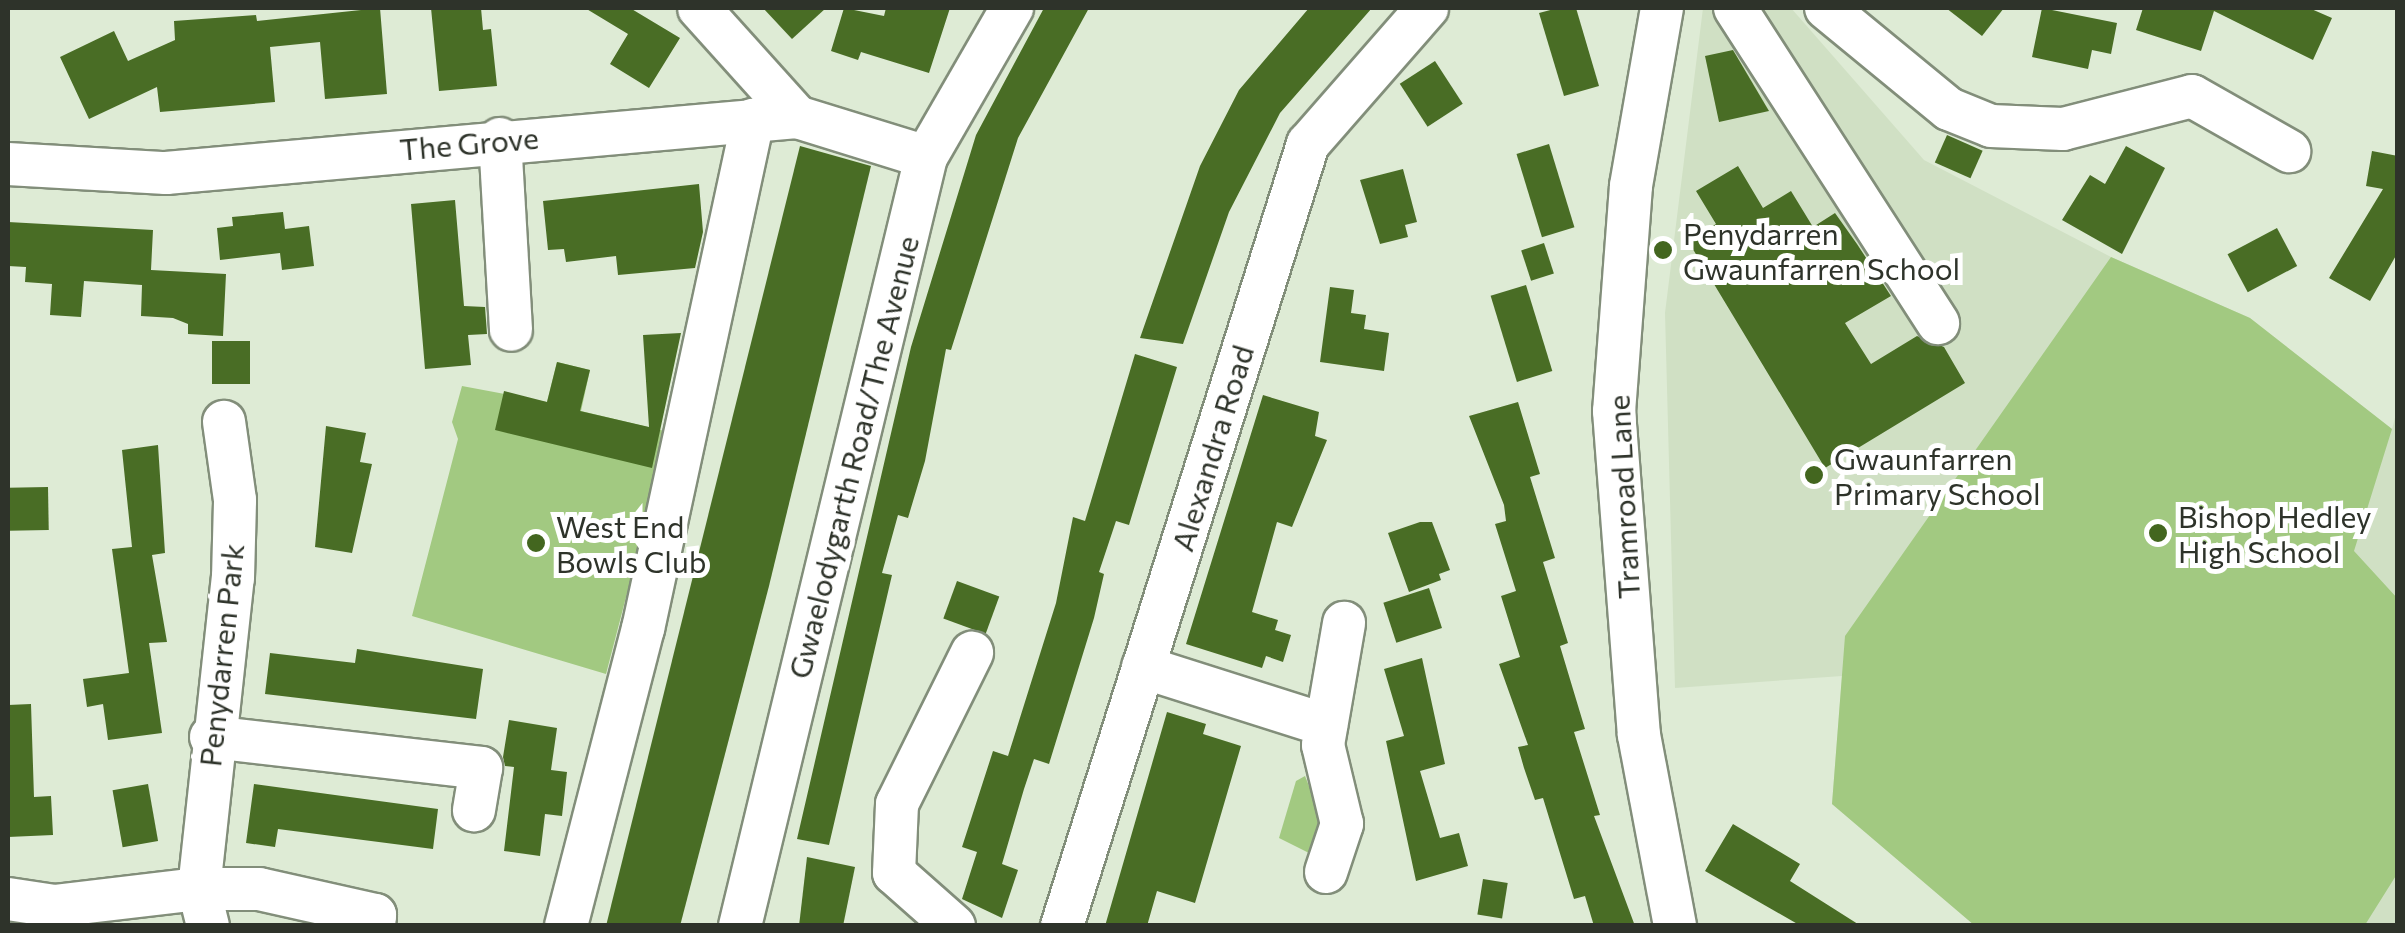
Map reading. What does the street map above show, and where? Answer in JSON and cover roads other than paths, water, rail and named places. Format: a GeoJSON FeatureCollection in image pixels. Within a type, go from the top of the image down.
{"type":"FeatureCollection","features":[{"type":"Feature","properties":{"kind":"street"},"geometry":{"type":"LineString","coordinates":[[698,8],[796,117]]}},
{"type":"Feature","properties":{"kind":"street","name":"Gwaelodygarth Road/The Avenue"},"geometry":{"type":"LineString","coordinates":[[740,926],[926,157],[1012,8]]}},
{"type":"Feature","properties":{"kind":"street","name":"Alexandra Road"},"geometry":{"type":"LineString","coordinates":[[1062,926],[1308,144],[1427,8]]}},
{"type":"Feature","properties":{"kind":"street","name":"Tramroad Lane"},"geometry":{"type":"LineString","coordinates":[[1662,8],[1630,186],[1614,411],[1639,735],[1674,926]]}},
{"type":"Feature","properties":{"kind":"street"},"geometry":{"type":"LineString","coordinates":[[1736,8],[1872,212],[1938,323]]}},
{"type":"Feature","properties":{"kind":"street"},"geometry":{"type":"LineString","coordinates":[[1826,8],[1949,109],[1990,126],[2063,129],[2192,96],[2288,151]]}},
{"type":"Feature","properties":{"kind":"street","name":"The Grove"},"geometry":{"type":"LineString","coordinates":[[8,164],[166,173],[500,139],[796,117],[926,157]]}},
{"type":"Feature","properties":{"kind":"street"},"geometry":{"type":"LineString","coordinates":[[566,926],[644,628],[753,120]]}},
{"type":"Feature","properties":{"kind":"street"},"geometry":{"type":"LineString","coordinates":[[500,139],[511,330]]}},
{"type":"Feature","properties":{"kind":"street","name":"Penydarren Park"},"geometry":{"type":"LineString","coordinates":[[203,907],[211,737],[233,578],[235,500],[224,422]]}},
{"type":"Feature","properties":{"kind":"street"},"geometry":{"type":"LineString","coordinates":[[1326,872],[1342,824],[1322,745],[1344,623]]}},
{"type":"Feature","properties":{"kind":"street"},"geometry":{"type":"LineString","coordinates":[[954,926],[894,873],[898,804],[972,654]]}},
{"type":"Feature","properties":{"kind":"street"},"geometry":{"type":"LineString","coordinates":[[1144,667],[1326,725]]}},
{"type":"Feature","properties":{"kind":"street"},"geometry":{"type":"LineString","coordinates":[[211,737],[481,768],[474,810]]}},
{"type":"Feature","properties":{"kind":"street"},"geometry":{"type":"LineString","coordinates":[[8,899],[54,906],[203,907],[259,890],[375,915],[374,926]]}},
{"type":"Feature","properties":{"kind":"place","name":"Penydarren Gwaunfarren School"},"geometry":{"type":"Point","coordinates":[1663,250]}},
{"type":"Feature","properties":{"kind":"place","name":"Gwaunfarren Primary School"},"geometry":{"type":"Point","coordinates":[1814,475]}},
{"type":"Feature","properties":{"kind":"place","name":"Bishop Hedley High School"},"geometry":{"type":"Point","coordinates":[2158,533]}},
{"type":"Feature","properties":{"kind":"place","name":"West End Bowls Club"},"geometry":{"type":"Point","coordinates":[536,543]}}]}
